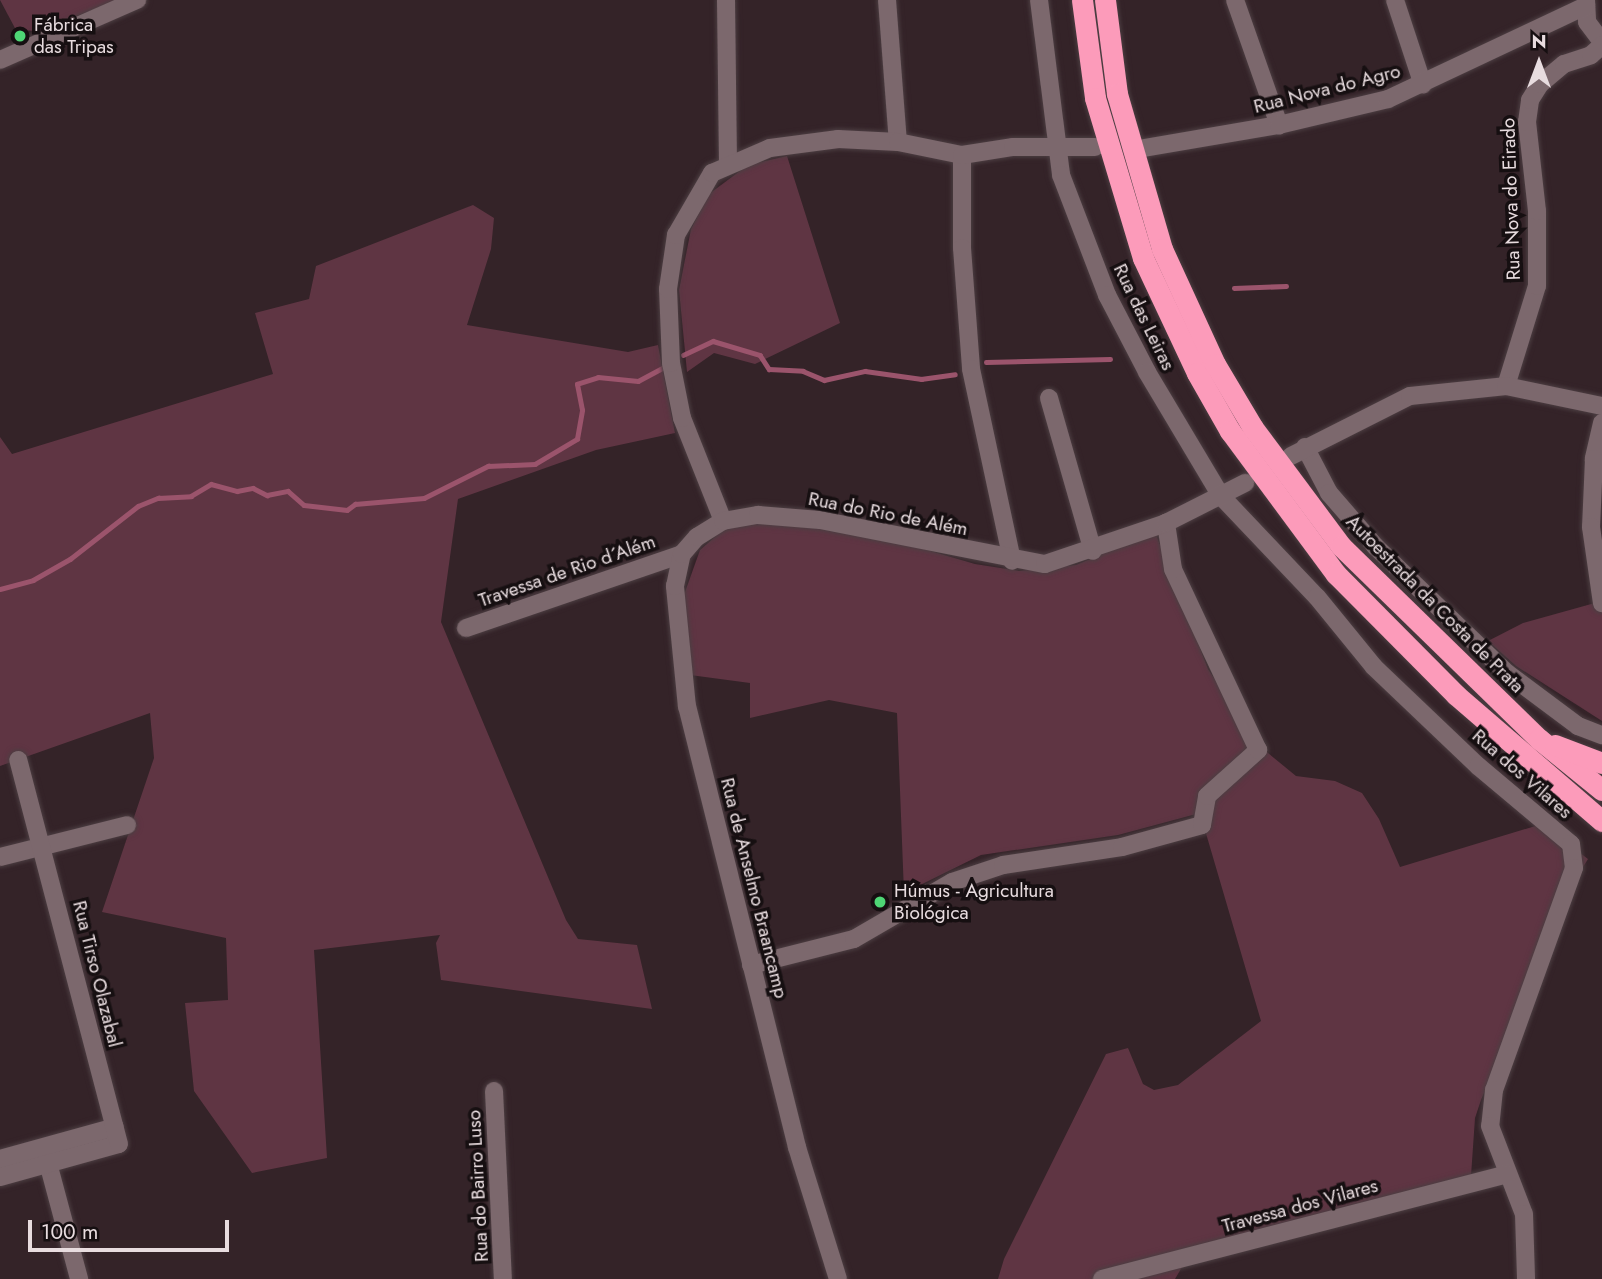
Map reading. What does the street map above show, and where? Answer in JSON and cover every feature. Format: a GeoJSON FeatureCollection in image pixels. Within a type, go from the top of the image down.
{"type":"FeatureCollection","features":[{"type":"Feature","properties":{"kind":"highway"},"geometry":{"type":"LineString","coordinates":[[1082,0],[1095,98],[1143,258],[1197,373],[1230,431],[1336,574],[1456,695],[1602,821]]}},
{"type":"Feature","properties":{"kind":"highway","name":"Autoestrada da Costa de Prata"},"geometry":{"type":"LineString","coordinates":[[1105,0],[1117,94],[1158,236],[1215,364],[1253,428],[1341,545],[1539,739],[1602,790]]}},
{"type":"Feature","properties":{"kind":"highway"},"geometry":{"type":"LineString","coordinates":[[1539,739],[1602,763]]}},
{"type":"Feature","properties":{"kind":"street"},"geometry":{"type":"LineString","coordinates":[[0,60],[137,0]]}},
{"type":"Feature","properties":{"kind":"street"},"geometry":{"type":"LineString","coordinates":[[726,0],[728,163]]}},
{"type":"Feature","properties":{"kind":"street"},"geometry":{"type":"LineString","coordinates":[[887,0],[898,142]]}},
{"type":"Feature","properties":{"kind":"street","name":"Rua das Leiras"},"geometry":{"type":"LineString","coordinates":[[1039,0],[1055,145],[1061,175],[1107,295],[1221,496]]}},
{"type":"Feature","properties":{"kind":"street"},"geometry":{"type":"LineString","coordinates":[[1236,0],[1279,125]]}},
{"type":"Feature","properties":{"kind":"street"},"geometry":{"type":"LineString","coordinates":[[1395,0],[1423,85]]}},
{"type":"Feature","properties":{"kind":"street"},"geometry":{"type":"LineString","coordinates":[[1586,3],[1587,22],[1602,43]]}},
{"type":"Feature","properties":{"kind":"street","name":"Rua Nova do Agro"},"geometry":{"type":"LineString","coordinates":[[1144,148],[1279,125],[1388,99],[1423,85],[1586,3]]}},
{"type":"Feature","properties":{"kind":"street","name":"Rua Nova do Eirado"},"geometry":{"type":"LineString","coordinates":[[1506,386],[1537,286],[1537,211],[1527,122],[1530,100],[1540,84],[1564,64],[1591,55],[1602,43]]}},
{"type":"Feature","properties":{"kind":"street"},"geometry":{"type":"LineString","coordinates":[[682,554],[698,537],[723,521],[682,418],[671,363],[667,289],[676,235],[688,209],[712,173],[728,163],[770,148],[838,139],[898,142],[962,155],[1055,145],[1095,147]]}},
{"type":"Feature","properties":{"kind":"street"},"geometry":{"type":"LineString","coordinates":[[962,155],[962,248],[971,369],[1012,561]]}},
{"type":"Feature","properties":{"kind":"street"},"geometry":{"type":"LineString","coordinates":[[1602,405],[1506,386],[1410,396],[1298,452],[1376,547],[1507,673],[1578,726],[1602,735]]}},
{"type":"Feature","properties":{"kind":"street"},"geometry":{"type":"LineString","coordinates":[[1049,398],[1093,551]]}},
{"type":"Feature","properties":{"kind":"street"},"geometry":{"type":"LineString","coordinates":[[1602,423],[1594,459],[1591,527],[1602,603]]}},
{"type":"Feature","properties":{"kind":"street","name":"Rua do Rio de Além"},"geometry":{"type":"LineString","coordinates":[[723,521],[758,515],[820,520],[1012,561],[1045,564],[1093,551],[1166,523],[1245,482]]}},
{"type":"Feature","properties":{"kind":"street","name":"Rua dos Vilares"},"geometry":{"type":"LineString","coordinates":[[1221,496],[1250,521],[1374,667],[1478,765],[1571,844],[1574,868],[1494,1090],[1490,1126],[1524,1214],[1526,1279]]}},
{"type":"Feature","properties":{"kind":"street"},"geometry":{"type":"LineString","coordinates":[[751,965],[854,939],[952,881],[1003,865],[1122,847],[1202,825],[1208,796],[1258,750],[1173,569],[1166,523]]}},
{"type":"Feature","properties":{"kind":"street","name":"Travessa de Rio d´Além"},"geometry":{"type":"LineString","coordinates":[[466,628],[682,554]]}},
{"type":"Feature","properties":{"kind":"street","name":"Rua de Anselmo Braancamp"},"geometry":{"type":"LineString","coordinates":[[682,554],[675,586],[687,707],[797,1147],[838,1279]]}},
{"type":"Feature","properties":{"kind":"street","name":"Rua Tirso Olazabal"},"geometry":{"type":"LineString","coordinates":[[0,1177],[45,1156],[117,1136],[18,760]]}},
{"type":"Feature","properties":{"kind":"street"},"geometry":{"type":"LineString","coordinates":[[0,857],[127,825]]}},
{"type":"Feature","properties":{"kind":"street","name":"Rua do Bairro Luso"},"geometry":{"type":"LineString","coordinates":[[494,1091],[503,1279]]}},
{"type":"Feature","properties":{"kind":"street"},"geometry":{"type":"LineString","coordinates":[[45,1156],[79,1279]]}},
{"type":"Feature","properties":{"kind":"street","name":"Rua Tirso Olazabal"},"geometry":{"type":"LineString","coordinates":[[0,1159],[45,1156]]}},
{"type":"Feature","properties":{"kind":"street","name":"Travessa dos Vilares"},"geometry":{"type":"LineString","coordinates":[[1102,1279],[1508,1174]]}},
{"type":"Feature","properties":{"kind":"shaded area"},"geometry":{"type":"Polygon","coordinates":[[[0,0],[119,0],[37,31],[16,30],[0,0]]]}},
{"type":"Feature","properties":{"kind":"shaded area"},"geometry":{"type":"Polygon","coordinates":[[[787,156],[840,323],[755,364],[714,353],[687,372],[679,290],[691,229],[709,194],[748,165],[787,156]]]}},
{"type":"Feature","properties":{"kind":"shaded area"},"geometry":{"type":"Polygon","coordinates":[[[473,205],[494,218],[491,249],[467,325],[628,352],[658,345],[675,433],[596,450],[458,499],[441,622],[566,920],[578,939],[637,945],[652,1009],[441,980],[436,943],[440,935],[314,950],[327,1158],[252,1173],[194,1091],[185,1003],[228,1000],[226,938],[102,912],[154,758],[150,713],[0,766],[0,437],[12,454],[273,374],[255,313],[309,299],[316,266],[473,205]]]}},
{"type":"Feature","properties":{"kind":"shaded area"},"geometry":{"type":"Polygon","coordinates":[[[758,522],[872,534],[975,564],[1019,571],[1076,565],[1155,532],[1208,669],[1257,744],[1296,776],[1335,781],[1362,793],[1379,819],[1400,867],[1542,824],[1588,859],[1572,885],[1481,1100],[1475,1118],[1471,1176],[1206,1254],[1182,1267],[1175,1279],[998,1279],[1004,1259],[1106,1054],[1128,1048],[1143,1084],[1154,1090],[1178,1085],[1261,1021],[1200,813],[1118,835],[981,855],[904,893],[897,713],[829,700],[750,718],[750,683],[690,675],[680,606],[700,550],[724,529],[758,522]]]}},
{"type":"Feature","properties":{"kind":"shaded area"},"geometry":{"type":"Polygon","coordinates":[[[1602,601],[1602,721],[1516,666],[1488,641],[1523,623],[1602,601]]]}},
{"type":"Feature","properties":{"kind":"waterway"},"geometry":{"type":"LineString","coordinates":[[1234,288],[1286,286]]}},
{"type":"Feature","properties":{"kind":"waterway"},"geometry":{"type":"LineString","coordinates":[[683,355],[713,341],[760,355],[769,369],[803,371],[824,380],[865,371],[921,379],[955,374]]}},
{"type":"Feature","properties":{"kind":"waterway"},"geometry":{"type":"LineString","coordinates":[[986,362],[1110,359]]}},
{"type":"Feature","properties":{"kind":"waterway"},"geometry":{"type":"LineString","coordinates":[[0,589],[33,580],[70,559],[138,506],[158,498],[191,496],[211,484],[237,491],[253,488],[267,495],[288,491],[304,505],[347,510],[355,504],[424,498],[488,466],[535,464],[577,439],[582,410],[577,384],[598,377],[638,381],[662,368]]}},
{"type":"Feature","properties":{"kind":"place","name":"Fábrica das Tripas"},"geometry":{"type":"Point","coordinates":[20,36]}},
{"type":"Feature","properties":{"kind":"place","name":"Húmus - Agricultura Biológica"},"geometry":{"type":"Point","coordinates":[880,902]}}]}
